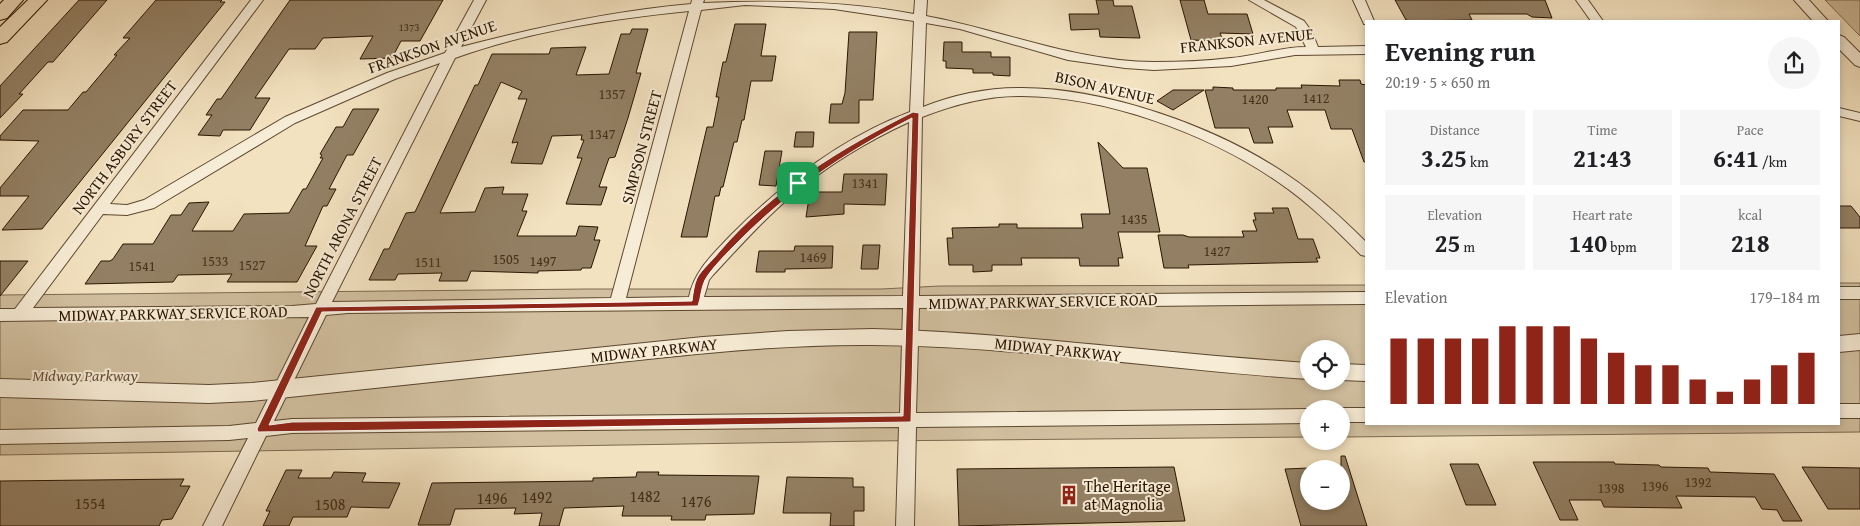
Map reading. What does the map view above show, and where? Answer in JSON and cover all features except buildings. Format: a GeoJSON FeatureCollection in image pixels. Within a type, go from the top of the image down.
{"type":"FeatureCollection","features":[{"type":"Feature","properties":{"kind":"main road"},"geometry":{"type":"LineString","coordinates":[[0,14],[14,0]]}},
{"type":"Feature","properties":{"kind":"main road"},"geometry":{"type":"LineString","coordinates":[[0,38],[38,0]]}},
{"type":"Feature","properties":{"kind":"street","name":"NORTH ASBURY STREET"},"geometry":{"type":"LineString","coordinates":[[19,314],[100,210],[256,0]]}},
{"type":"Feature","properties":{"kind":"street","name":"NORTH ARONA STREET"},"geometry":{"type":"LineString","coordinates":[[212,526],[262,429],[319,309],[449,56],[480,0]]}},
{"type":"Feature","properties":{"kind":"street"},"geometry":{"type":"LineString","coordinates":[[905,526],[920,0]]}},
{"type":"Feature","properties":{"kind":"street"},"geometry":{"type":"LineString","coordinates":[[1255,0],[1300,24],[1306,32],[1313,50]]}},
{"type":"Feature","properties":{"kind":"street"},"geometry":{"type":"LineString","coordinates":[[1358,0],[1368,20]]}},
{"type":"Feature","properties":{"kind":"street"},"geometry":{"type":"LineString","coordinates":[[1582,0],[1596,20]]}},
{"type":"Feature","properties":{"kind":"street"},"geometry":{"type":"LineString","coordinates":[[1801,0],[1820,20]]}},
{"type":"Feature","properties":{"kind":"street","name":"FRANKSON AVENUE"},"geometry":{"type":"LineString","coordinates":[[100,210],[127,210],[149,204],[290,120],[391,76],[522,34],[578,21],[698,3],[810,3],[863,8],[981,31],[1068,56],[1125,64],[1184,66],[1313,50],[1365,50]]}},
{"type":"Feature","properties":{"kind":"street","name":"SIMPSON STREET"},"geometry":{"type":"LineString","coordinates":[[617,304],[698,3]]}},
{"type":"Feature","properties":{"kind":"street"},"geometry":{"type":"LineString","coordinates":[[1840,41],[1860,62]]}},
{"type":"Feature","properties":{"kind":"street","name":"BISON AVENUE"},"geometry":{"type":"LineString","coordinates":[[695,304],[701,279],[729,246],[762,213],[798,183],[830,160],[863,140],[916,113],[983,95],[1039,91],[1090,99],[1162,118],[1200,132],[1264,165],[1320,205],[1365,250]]}},
{"type":"Feature","properties":{"kind":"street"},"geometry":{"type":"LineString","coordinates":[[1840,112],[1860,117]]}},
{"type":"Feature","properties":{"kind":"street"},"geometry":{"type":"LineString","coordinates":[[1840,293],[1860,293]]}},
{"type":"Feature","properties":{"kind":"street","name":"MIDWAY PARKWAY SERVICE ROAD"},"geometry":{"type":"LineString","coordinates":[[0,315],[292,312],[319,309],[617,304],[1365,298]]}},
{"type":"Feature","properties":{"kind":"street","name":"MIDWAY PARKWAY"},"geometry":{"type":"LineString","coordinates":[[0,388],[209,394],[280,389],[737,342],[812,338],[910,338],[1030,345],[1182,362],[1300,369]]}},
{"type":"Feature","properties":{"kind":"street"},"geometry":{"type":"LineString","coordinates":[[1840,344],[1860,342]]}},
{"type":"Feature","properties":{"kind":"street"},"geometry":{"type":"LineString","coordinates":[[1350,372],[1365,373]]}},
{"type":"Feature","properties":{"kind":"street"},"geometry":{"type":"LineString","coordinates":[[1840,411],[1860,411]]}},
{"type":"Feature","properties":{"kind":"street"},"geometry":{"type":"LineString","coordinates":[[1350,416],[1365,415]]}},
{"type":"Feature","properties":{"kind":"street"},"geometry":{"type":"LineString","coordinates":[[0,437],[229,433],[292,426],[1300,416]]}},
{"type":"Feature","properties":{"kind":"green space"},"geometry":{"type":"Polygon","coordinates":[[[1825,0],[1860,0],[1860,36],[1825,0]]]}},
{"type":"Feature","properties":{"kind":"green space","name":"Midway Parkway"},"geometry":{"type":"Polygon","coordinates":[[[1840,283],[1860,283],[1860,432],[1350,437],[1350,400],[1300,400],[1300,437],[872,441],[0,455],[0,295],[586,289],[881,289],[940,286],[1365,285],[1365,425],[1840,425],[1840,283]]]}},
{"type":"Feature","properties":{"kind":"place","name":"The Heritage at Magnolia"},"geometry":{"type":"Point","coordinates":[1069,495]}},
{"type":"Feature","properties":{"kind":"route"},"geometry":{"type":"LineString","coordinates":[[916,113],[908,420],[292,426],[262,429],[319,309],[348,307],[695,304],[701,279],[729,246],[762,213],[798,183],[830,160],[863,140],[916,113]]}}]}
